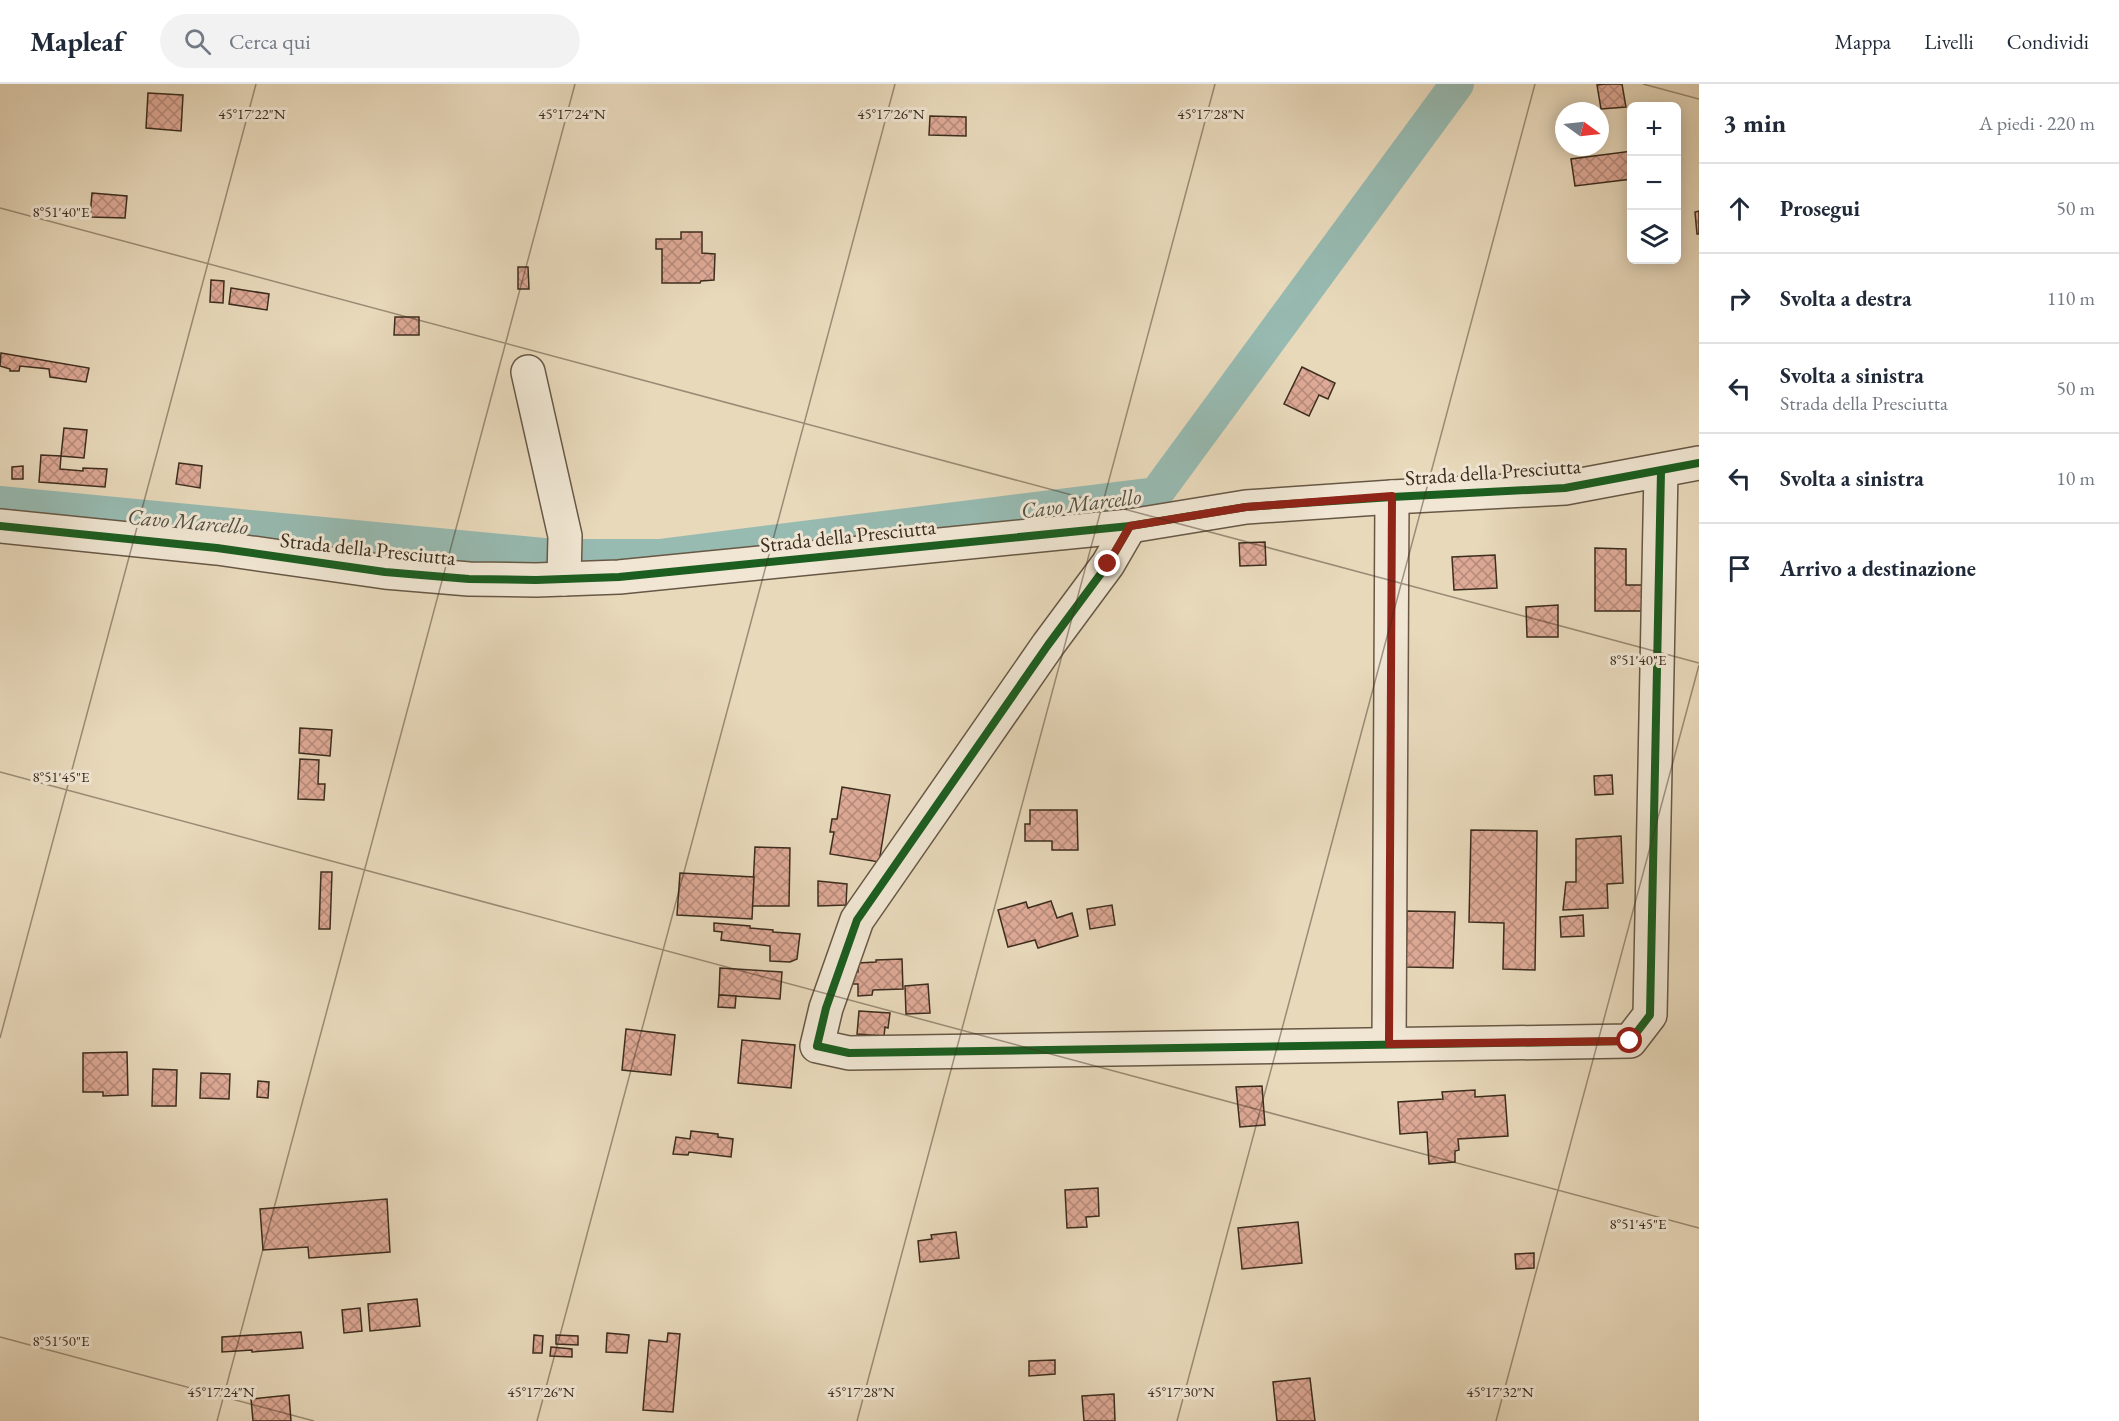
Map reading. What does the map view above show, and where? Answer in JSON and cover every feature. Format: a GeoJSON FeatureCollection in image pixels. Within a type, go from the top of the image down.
{"type":"FeatureCollection","features":[{"type":"Feature","properties":{"kind":"street"},"geometry":{"type":"LineString","coordinates":[[528,372],[565,536],[564,579]]}},
{"type":"Feature","properties":{"kind":"street","name":"Strada della Presciutta"},"geometry":{"type":"LineString","coordinates":[[0,526],[217,548],[386,572],[469,579],[564,579],[631,576],[1130,526],[1246,507],[1392,496],[1565,488],[1699,463]]}},
{"type":"Feature","properties":{"kind":"street"},"geometry":{"type":"LineString","coordinates":[[1130,526],[1108,564],[1048,645],[857,920],[826,1008],[817,1046],[849,1053],[1630,1041],[1650,1015],[1661,471]]}},
{"type":"Feature","properties":{"kind":"street"},"geometry":{"type":"LineString","coordinates":[[1389,1044],[1392,496]]}},
{"type":"Feature","properties":{"kind":"building"},"geometry":{"type":"Polygon","coordinates":[[[1622,84],[1626,107],[1609,108],[1609,102],[1600,102],[1597,85],[1622,84]]]}},
{"type":"Feature","properties":{"kind":"building"},"geometry":{"type":"Polygon","coordinates":[[[148,93],[183,95],[181,131],[146,128],[148,93]]]}},
{"type":"Feature","properties":{"kind":"building"},"geometry":{"type":"Polygon","coordinates":[[[930,116],[966,117],[966,136],[929,135],[930,116]]]}},
{"type":"Feature","properties":{"kind":"building"},"geometry":{"type":"Polygon","coordinates":[[[1627,152],[1627,180],[1575,186],[1571,159],[1609,156],[1609,154],[1627,152]]]}},
{"type":"Feature","properties":{"kind":"building"},"geometry":{"type":"Polygon","coordinates":[[[92,193],[127,196],[125,218],[90,217],[92,193]]]}},
{"type":"Feature","properties":{"kind":"building"},"geometry":{"type":"Polygon","coordinates":[[[1699,211],[1699,234],[1697,234],[1695,212],[1699,211]]]}},
{"type":"Feature","properties":{"kind":"building"},"geometry":{"type":"Polygon","coordinates":[[[681,232],[702,232],[702,253],[715,254],[714,280],[700,283],[662,283],[662,249],[656,249],[656,239],[681,239],[681,232]]]}},
{"type":"Feature","properties":{"kind":"building"},"geometry":{"type":"Polygon","coordinates":[[[518,267],[528,267],[529,289],[518,289],[518,267]]]}},
{"type":"Feature","properties":{"kind":"building"},"geometry":{"type":"Polygon","coordinates":[[[211,280],[224,281],[223,303],[210,302],[211,280]]]}},
{"type":"Feature","properties":{"kind":"building"},"geometry":{"type":"Polygon","coordinates":[[[231,288],[269,294],[267,310],[229,304],[231,288]]]}},
{"type":"Feature","properties":{"kind":"building"},"geometry":{"type":"Polygon","coordinates":[[[395,317],[419,317],[419,335],[394,335],[395,317]]]}},
{"type":"Feature","properties":{"kind":"building"},"geometry":{"type":"Polygon","coordinates":[[[1,353],[89,368],[86,382],[50,377],[49,369],[20,366],[19,371],[10,371],[0,366],[1,353]]]}},
{"type":"Feature","properties":{"kind":"building"},"geometry":{"type":"Polygon","coordinates":[[[1302,367],[1335,383],[1328,399],[1319,395],[1309,416],[1284,404],[1302,367]]]}},
{"type":"Feature","properties":{"kind":"building"},"geometry":{"type":"Polygon","coordinates":[[[64,428],[87,430],[84,458],[61,456],[64,428]]]}},
{"type":"Feature","properties":{"kind":"building"},"geometry":{"type":"Polygon","coordinates":[[[41,455],[61,456],[60,469],[83,471],[83,468],[107,469],[105,487],[39,482],[41,455]]]}},
{"type":"Feature","properties":{"kind":"building"},"geometry":{"type":"Polygon","coordinates":[[[179,463],[202,466],[200,488],[176,484],[179,463]]]}},
{"type":"Feature","properties":{"kind":"building"},"geometry":{"type":"Polygon","coordinates":[[[23,466],[23,479],[12,479],[12,467],[23,466]]]}},
{"type":"Feature","properties":{"kind":"building"},"geometry":{"type":"Polygon","coordinates":[[[1265,542],[1266,565],[1240,566],[1239,543],[1265,542]]]}},
{"type":"Feature","properties":{"kind":"building"},"geometry":{"type":"Polygon","coordinates":[[[1595,548],[1626,549],[1626,585],[1642,585],[1642,611],[1595,611],[1595,548]]]}},
{"type":"Feature","properties":{"kind":"building"},"geometry":{"type":"Polygon","coordinates":[[[1495,555],[1497,588],[1454,590],[1452,557],[1495,555]]]}},
{"type":"Feature","properties":{"kind":"building"},"geometry":{"type":"Polygon","coordinates":[[[1558,605],[1558,637],[1527,637],[1526,607],[1558,605]]]}},
{"type":"Feature","properties":{"kind":"building"},"geometry":{"type":"Polygon","coordinates":[[[300,728],[332,730],[330,756],[299,753],[300,728]]]}},
{"type":"Feature","properties":{"kind":"building"},"geometry":{"type":"Polygon","coordinates":[[[300,759],[319,760],[318,784],[325,784],[324,800],[298,799],[300,759]]]}},
{"type":"Feature","properties":{"kind":"building"},"geometry":{"type":"Polygon","coordinates":[[[1612,775],[1613,794],[1595,795],[1594,776],[1612,775]]]}},
{"type":"Feature","properties":{"kind":"building"},"geometry":{"type":"Polygon","coordinates":[[[842,787],[890,795],[879,862],[830,854],[834,832],[830,832],[832,819],[837,819],[842,787]]]}},
{"type":"Feature","properties":{"kind":"building"},"geometry":{"type":"Polygon","coordinates":[[[1030,810],[1077,810],[1078,850],[1052,850],[1052,841],[1025,841],[1025,824],[1030,824],[1030,810]]]}},
{"type":"Feature","properties":{"kind":"building"},"geometry":{"type":"Polygon","coordinates":[[[1471,830],[1537,831],[1535,970],[1503,969],[1504,923],[1469,922],[1471,830]]]}},
{"type":"Feature","properties":{"kind":"building"},"geometry":{"type":"Polygon","coordinates":[[[1621,836],[1623,883],[1607,884],[1608,908],[1563,910],[1566,882],[1576,882],[1576,839],[1621,836]]]}},
{"type":"Feature","properties":{"kind":"building"},"geometry":{"type":"Polygon","coordinates":[[[755,847],[790,848],[789,906],[752,906],[755,847]]]}},
{"type":"Feature","properties":{"kind":"building"},"geometry":{"type":"Polygon","coordinates":[[[321,872],[332,872],[330,929],[319,929],[321,872]]]}},
{"type":"Feature","properties":{"kind":"building"},"geometry":{"type":"Polygon","coordinates":[[[680,873],[754,877],[752,919],[677,915],[680,873]]]}},
{"type":"Feature","properties":{"kind":"building"},"geometry":{"type":"Polygon","coordinates":[[[818,881],[847,884],[846,905],[818,906],[818,881]]]}},
{"type":"Feature","properties":{"kind":"building"},"geometry":{"type":"Polygon","coordinates":[[[1051,901],[1057,918],[1072,913],[1078,936],[1038,948],[1035,940],[1008,947],[998,910],[1026,902],[1028,908],[1051,901]]]}},
{"type":"Feature","properties":{"kind":"building"},"geometry":{"type":"Polygon","coordinates":[[[1112,905],[1115,925],[1090,929],[1087,909],[1112,905]]]}},
{"type":"Feature","properties":{"kind":"building"},"geometry":{"type":"Polygon","coordinates":[[[1407,911],[1455,912],[1453,968],[1406,967],[1407,911]]]}},
{"type":"Feature","properties":{"kind":"building"},"geometry":{"type":"Polygon","coordinates":[[[1583,915],[1584,936],[1561,937],[1560,917],[1583,915]]]}},
{"type":"Feature","properties":{"kind":"building"},"geometry":{"type":"Polygon","coordinates":[[[714,923],[800,934],[797,959],[790,962],[770,961],[770,946],[721,940],[722,932],[714,931],[714,923]]]}},
{"type":"Feature","properties":{"kind":"building"},"geometry":{"type":"Polygon","coordinates":[[[902,959],[903,989],[873,990],[872,995],[858,996],[858,984],[851,984],[850,972],[858,972],[858,963],[902,959]]]}},
{"type":"Feature","properties":{"kind":"building"},"geometry":{"type":"Polygon","coordinates":[[[720,968],[782,972],[780,999],[719,995],[720,968]]]}},
{"type":"Feature","properties":{"kind":"building"},"geometry":{"type":"Polygon","coordinates":[[[928,984],[930,1013],[906,1014],[905,986],[928,984]]]}},
{"type":"Feature","properties":{"kind":"building"},"geometry":{"type":"Polygon","coordinates":[[[719,995],[736,996],[735,1008],[718,1007],[719,995]]]}},
{"type":"Feature","properties":{"kind":"building"},"geometry":{"type":"Polygon","coordinates":[[[859,1011],[890,1013],[888,1028],[885,1027],[884,1036],[857,1034],[859,1011]]]}},
{"type":"Feature","properties":{"kind":"building"},"geometry":{"type":"Polygon","coordinates":[[[626,1029],[675,1035],[671,1075],[622,1070],[626,1029]]]}},
{"type":"Feature","properties":{"kind":"building"},"geometry":{"type":"Polygon","coordinates":[[[742,1040],[795,1045],[791,1088],[738,1083],[742,1040]]]}},
{"type":"Feature","properties":{"kind":"building"},"geometry":{"type":"Polygon","coordinates":[[[127,1052],[128,1095],[103,1096],[103,1092],[83,1092],[83,1053],[127,1052]]]}},
{"type":"Feature","properties":{"kind":"building"},"geometry":{"type":"Polygon","coordinates":[[[153,1069],[177,1070],[176,1106],[152,1106],[153,1069]]]}},
{"type":"Feature","properties":{"kind":"building"},"geometry":{"type":"Polygon","coordinates":[[[201,1073],[230,1074],[229,1099],[200,1098],[201,1073]]]}},
{"type":"Feature","properties":{"kind":"building"},"geometry":{"type":"Polygon","coordinates":[[[258,1081],[269,1082],[268,1098],[257,1097],[258,1081]]]}},
{"type":"Feature","properties":{"kind":"building"},"geometry":{"type":"Polygon","coordinates":[[[1262,1086],[1265,1125],[1240,1127],[1236,1087],[1262,1086]]]}},
{"type":"Feature","properties":{"kind":"building"},"geometry":{"type":"Polygon","coordinates":[[[1475,1090],[1475,1097],[1505,1095],[1508,1136],[1458,1139],[1459,1150],[1455,1151],[1455,1162],[1429,1164],[1427,1132],[1400,1134],[1398,1102],[1443,1099],[1442,1092],[1475,1090]]]}},
{"type":"Feature","properties":{"kind":"building"},"geometry":{"type":"Polygon","coordinates":[[[691,1131],[718,1134],[718,1137],[733,1139],[731,1157],[689,1152],[688,1155],[673,1154],[676,1137],[690,1139],[691,1131]]]}},
{"type":"Feature","properties":{"kind":"building"},"geometry":{"type":"Polygon","coordinates":[[[1098,1188],[1099,1216],[1086,1217],[1087,1227],[1067,1228],[1065,1190],[1098,1188]]]}},
{"type":"Feature","properties":{"kind":"building"},"geometry":{"type":"Polygon","coordinates":[[[387,1199],[390,1252],[309,1258],[308,1247],[263,1250],[260,1209],[387,1199]]]}},
{"type":"Feature","properties":{"kind":"building"},"geometry":{"type":"Polygon","coordinates":[[[1298,1222],[1302,1263],[1242,1269],[1238,1228],[1298,1222]]]}},
{"type":"Feature","properties":{"kind":"building"},"geometry":{"type":"Polygon","coordinates":[[[956,1232],[959,1258],[920,1262],[918,1241],[932,1239],[931,1235],[956,1232]]]}},
{"type":"Feature","properties":{"kind":"building"},"geometry":{"type":"Polygon","coordinates":[[[1534,1253],[1534,1268],[1516,1269],[1515,1254],[1534,1253]]]}},
{"type":"Feature","properties":{"kind":"building"},"geometry":{"type":"Polygon","coordinates":[[[417,1299],[420,1326],[370,1331],[368,1304],[417,1299]]]}},
{"type":"Feature","properties":{"kind":"building"},"geometry":{"type":"Polygon","coordinates":[[[360,1308],[362,1331],[344,1333],[342,1310],[360,1308]]]}},
{"type":"Feature","properties":{"kind":"building"},"geometry":{"type":"Polygon","coordinates":[[[301,1332],[303,1348],[222,1352],[222,1337],[301,1332]]]}},
{"type":"Feature","properties":{"kind":"building"},"geometry":{"type":"Polygon","coordinates":[[[607,1333],[629,1335],[627,1353],[606,1352],[607,1333]]]}},
{"type":"Feature","properties":{"kind":"building"},"geometry":{"type":"Polygon","coordinates":[[[668,1333],[680,1334],[673,1412],[643,1410],[649,1340],[667,1342],[668,1333]]]}},
{"type":"Feature","properties":{"kind":"building"},"geometry":{"type":"Polygon","coordinates":[[[534,1335],[543,1336],[542,1353],[533,1353],[534,1335]]]}},
{"type":"Feature","properties":{"kind":"building"},"geometry":{"type":"Polygon","coordinates":[[[556,1335],[578,1336],[578,1345],[556,1344],[556,1335]]]}},
{"type":"Feature","properties":{"kind":"building"},"geometry":{"type":"Polygon","coordinates":[[[551,1347],[572,1349],[572,1357],[550,1356],[551,1347]]]}},
{"type":"Feature","properties":{"kind":"building"},"geometry":{"type":"Polygon","coordinates":[[[1055,1360],[1055,1374],[1029,1376],[1029,1361],[1055,1360]]]}},
{"type":"Feature","properties":{"kind":"building"},"geometry":{"type":"Polygon","coordinates":[[[1310,1378],[1315,1421],[1277,1421],[1273,1382],[1310,1378]]]}},
{"type":"Feature","properties":{"kind":"building"},"geometry":{"type":"Polygon","coordinates":[[[1114,1394],[1115,1421],[1084,1421],[1082,1396],[1114,1394]]]}},
{"type":"Feature","properties":{"kind":"building"},"geometry":{"type":"Polygon","coordinates":[[[289,1395],[291,1421],[253,1421],[251,1399],[289,1395]]]}},
{"type":"Feature","properties":{"kind":"waterway","name":"Cavo Marcello"},"geometry":{"type":"LineString","coordinates":[[573,556],[659,556],[1156,494],[1457,84]]}},
{"type":"Feature","properties":{"kind":"waterway","name":"Cavo Marcello"},"geometry":{"type":"LineString","coordinates":[[0,503],[554,556]]}},
{"type":"Feature","properties":{"kind":"cycle path"},"geometry":{"type":"LineString","coordinates":[[0,526],[217,548],[385,572],[469,579],[536,580],[619,577],[1130,526],[1246,507],[1565,488],[1699,463]]}},
{"type":"Feature","properties":{"kind":"cycle path"},"geometry":{"type":"LineString","coordinates":[[1130,526],[1108,564],[1048,645],[857,920],[826,1008],[817,1046],[849,1053],[1630,1041],[1650,1015],[1661,471]]}},
{"type":"Feature","properties":{"kind":"route"},"geometry":{"type":"LineString","coordinates":[[1108,564],[1130,526],[1246,507],[1392,496],[1389,1044],[1630,1041]]}}]}
